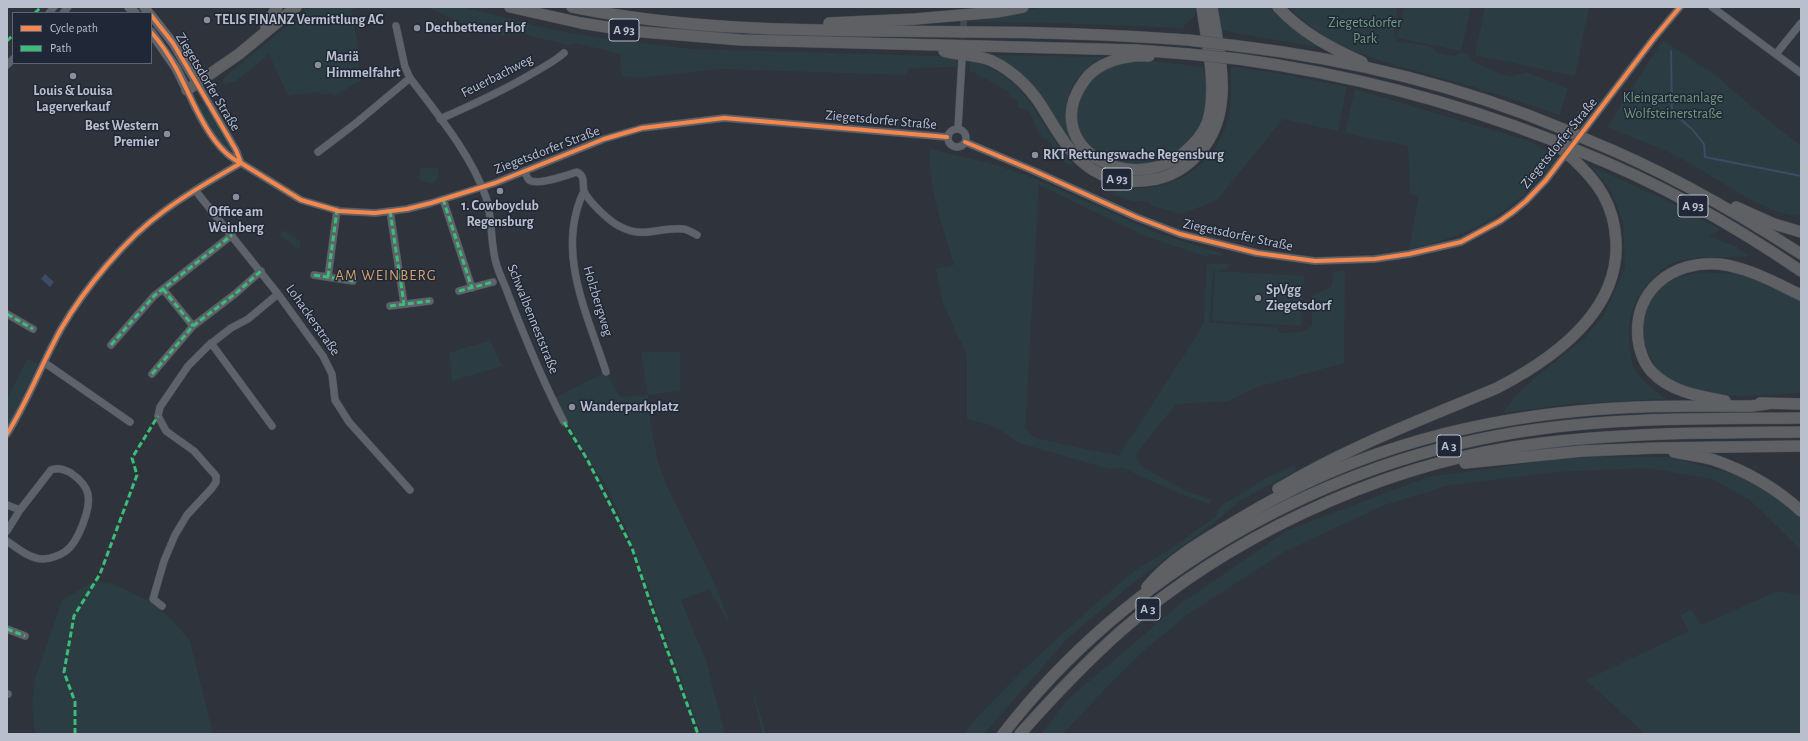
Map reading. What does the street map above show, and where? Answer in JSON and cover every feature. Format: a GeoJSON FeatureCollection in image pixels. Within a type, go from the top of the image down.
{"type":"FeatureCollection","features":[{"type":"Feature","properties":{"kind":"highway"},"geometry":{"type":"LineString","coordinates":[[258,38],[273,17],[277,7]]}},
{"type":"Feature","properties":{"kind":"highway"},"geometry":{"type":"LineString","coordinates":[[187,90],[240,54],[296,7]]}},
{"type":"Feature","properties":{"kind":"highway","name":"A 93"},"geometry":{"type":"LineString","coordinates":[[510,7],[581,23],[668,34],[771,42],[1120,49],[1238,59],[1342,76],[1401,90],[1461,107],[1552,140]]}},
{"type":"Feature","properties":{"kind":"highway","name":"A 93"},"geometry":{"type":"LineString","coordinates":[[572,7],[636,18],[777,29],[1068,34],[1188,40],[1316,57],[1380,70],[1463,93],[1563,129],[1646,165],[1763,230],[1801,254]]}},
{"type":"Feature","properties":{"kind":"highway"},"geometry":{"type":"LineString","coordinates":[[777,29],[800,23],[915,19],[997,12],[1021,7]]}},
{"type":"Feature","properties":{"kind":"highway","name":"A 93"},"geometry":{"type":"LineString","coordinates":[[1175,53],[1167,58],[1144,56],[1121,59],[1096,69],[1086,78],[1077,90],[1073,100],[1071,113],[1076,134],[1081,144],[1089,154],[1113,167],[1126,170],[1144,170],[1158,167],[1170,162],[1183,154],[1195,142],[1204,129],[1210,114],[1212,101],[1212,83],[1202,7]]}},
{"type":"Feature","properties":{"kind":"highway","name":"A 93"},"geometry":{"type":"LineString","coordinates":[[927,46],[948,52],[966,54],[991,60],[1013,73],[1032,92],[1047,113],[1061,139],[1078,159],[1094,171],[1113,178],[1129,181],[1149,180],[1169,175],[1184,167],[1206,145],[1218,123],[1221,112],[1222,90],[1212,7]]}},
{"type":"Feature","properties":{"kind":"highway","name":"A 93"},"geometry":{"type":"LineString","coordinates":[[1278,7],[1293,22],[1314,38],[1380,70]]}},
{"type":"Feature","properties":{"kind":"highway","name":"A 3"},"geometry":{"type":"LineString","coordinates":[[1134,603],[1164,570],[1263,498],[1329,460],[1414,421],[1497,388],[1538,364],[1571,338],[1591,317],[1606,294],[1615,264],[1615,229],[1611,212],[1604,196],[1576,155],[1552,140]]}},
{"type":"Feature","properties":{"kind":"highway","name":"A 93"},"geometry":{"type":"LineString","coordinates":[[1576,155],[1632,174],[1714,217],[1801,271]]}},
{"type":"Feature","properties":{"kind":"highway","name":"A 93"},"geometry":{"type":"LineString","coordinates":[[1714,202],[1735,207],[1774,224],[1801,232]]}},
{"type":"Feature","properties":{"kind":"highway"},"geometry":{"type":"LineString","coordinates":[[1801,295],[1764,278],[1737,268],[1719,264],[1697,265],[1678,268],[1665,277],[1650,292],[1642,306],[1638,318],[1639,346],[1645,362],[1652,372],[1679,390],[1727,401],[1767,404],[1801,404]]}},
{"type":"Feature","properties":{"kind":"highway","name":"A 3"},"geometry":{"type":"LineString","coordinates":[[1216,533],[1251,512],[1308,482],[1365,458],[1446,433],[1509,420],[1578,411],[1671,406],[1751,406],[1767,404]]}},
{"type":"Feature","properties":{"kind":"highway","name":"A 3"},"geometry":{"type":"LineString","coordinates":[[1003,734],[1060,669],[1087,643],[1134,603],[1210,548],[1275,511],[1344,480],[1419,454],[1495,436],[1592,422],[1661,419],[1801,418]]}},
{"type":"Feature","properties":{"kind":"highway","name":"A 3"},"geometry":{"type":"LineString","coordinates":[[1020,734],[1058,690],[1122,630],[1196,574],[1247,542],[1300,515],[1376,483],[1440,463],[1511,447],[1583,438],[1666,433],[1801,432]]}},
{"type":"Feature","properties":{"kind":"highway"},"geometry":{"type":"LineString","coordinates":[[1440,463],[1466,463],[1582,451],[1656,448],[1801,446]]}},
{"type":"Feature","properties":{"kind":"highway"},"geometry":{"type":"LineString","coordinates":[[1656,448],[1712,460],[1741,471],[1772,487],[1801,511]]}},
{"type":"Feature","properties":{"kind":"main road","name":"Ziegetsdorfer Straße"},"geometry":{"type":"LineString","coordinates":[[152,17],[173,43],[197,83]]}},
{"type":"Feature","properties":{"kind":"main road","name":"Ziegetsdorfer Straße"},"geometry":{"type":"LineString","coordinates":[[152,33],[176,68],[187,90]]}},
{"type":"Feature","properties":{"kind":"street","name":"Ziegetsdorfer Straße"},"geometry":{"type":"LineString","coordinates":[[965,142],[1151,223],[1200,240],[1257,253],[1315,261],[1374,259],[1408,254],[1461,242],[1500,221],[1526,201],[1546,180],[1654,38],[1680,7]]}},
{"type":"Feature","properties":{"kind":"street"},"geometry":{"type":"LineString","coordinates":[[1712,7],[1801,73]]}},
{"type":"Feature","properties":{"kind":"street"},"geometry":{"type":"LineString","coordinates":[[1776,54],[1801,23]]}},
{"type":"Feature","properties":{"kind":"street","name":"Schwalbenneststraße"},"geometry":{"type":"LineString","coordinates":[[396,26],[410,78],[440,118],[469,161],[488,205],[496,265],[525,340],[564,422]]}},
{"type":"Feature","properties":{"kind":"street","name":"Feuerbachweg"},"geometry":{"type":"LineString","coordinates":[[440,118],[490,97],[524,79],[557,59],[564,53]]}},
{"type":"Feature","properties":{"kind":"street"},"geometry":{"type":"LineString","coordinates":[[958,128],[962,59]]}},
{"type":"Feature","properties":{"kind":"street"},"geometry":{"type":"LineString","coordinates":[[318,152],[356,123],[410,78]]}},
{"type":"Feature","properties":{"kind":"street","name":"Ziegetsdorfer Straße"},"geometry":{"type":"LineString","coordinates":[[197,83],[236,150],[241,163]]}},
{"type":"Feature","properties":{"kind":"street","name":"Ziegetsdorfer Straße"},"geometry":{"type":"LineString","coordinates":[[187,90],[218,143],[231,158],[301,200],[352,213],[390,211],[443,199],[524,171],[604,139],[642,128],[724,118],[947,137]]}},
{"type":"Feature","properties":{"kind":"street"},"geometry":{"type":"LineString","coordinates":[[958,128],[966,135],[965,142],[959,147],[956,147],[949,144],[947,137],[951,130],[958,128]]}},
{"type":"Feature","properties":{"kind":"street"},"geometry":{"type":"LineString","coordinates":[[7,434],[61,330],[77,304],[129,240],[163,211],[241,163]]}},
{"type":"Feature","properties":{"kind":"street"},"geometry":{"type":"LineString","coordinates":[[524,171],[528,179],[533,182],[541,182],[577,172],[584,179],[584,191],[602,213],[618,226],[631,231],[643,233],[683,229],[697,235]]}},
{"type":"Feature","properties":{"kind":"street","name":"Lohackerstraße"},"geometry":{"type":"LineString","coordinates":[[195,190],[261,271],[330,367],[335,400],[349,422],[410,490]]}},
{"type":"Feature","properties":{"kind":"street","name":"Holzbergweg"},"geometry":{"type":"LineString","coordinates":[[584,191],[574,220],[572,256],[574,274],[606,372]]}},
{"type":"Feature","properties":{"kind":"street"},"geometry":{"type":"LineString","coordinates":[[443,199],[472,288]]}},
{"type":"Feature","properties":{"kind":"street"},"geometry":{"type":"LineString","coordinates":[[328,277],[337,210]]}},
{"type":"Feature","properties":{"kind":"street"},"geometry":{"type":"LineString","coordinates":[[390,211],[404,304]]}},
{"type":"Feature","properties":{"kind":"street"},"geometry":{"type":"LineString","coordinates":[[111,345],[154,296],[232,234]]}},
{"type":"Feature","properties":{"kind":"street"},"geometry":{"type":"LineString","coordinates":[[152,374],[193,326],[235,294],[261,271]]}},
{"type":"Feature","properties":{"kind":"street"},"geometry":{"type":"LineString","coordinates":[[314,275],[354,281]]}},
{"type":"Feature","properties":{"kind":"street"},"geometry":{"type":"LineString","coordinates":[[459,292],[493,282]]}},
{"type":"Feature","properties":{"kind":"street"},"geometry":{"type":"LineString","coordinates":[[163,289],[193,326]]}},
{"type":"Feature","properties":{"kind":"street"},"geometry":{"type":"LineString","coordinates":[[162,606],[153,599],[164,561],[175,535],[187,515],[212,488],[216,482],[216,476],[201,457],[166,430],[158,416],[162,401],[188,366],[211,343],[231,328],[248,319],[278,294]]}},
{"type":"Feature","properties":{"kind":"street"},"geometry":{"type":"LineString","coordinates":[[390,306],[430,301]]}},
{"type":"Feature","properties":{"kind":"street"},"geometry":{"type":"LineString","coordinates":[[7,314],[33,329]]}},
{"type":"Feature","properties":{"kind":"street"},"geometry":{"type":"LineString","coordinates":[[211,343],[272,426]]}},
{"type":"Feature","properties":{"kind":"street"},"geometry":{"type":"LineString","coordinates":[[45,363],[130,422]]}},
{"type":"Feature","properties":{"kind":"street"},"geometry":{"type":"LineString","coordinates":[[7,531],[46,474],[56,468],[67,470],[76,477],[86,489],[88,495],[88,506],[82,525],[74,542],[67,551],[56,556],[42,559],[27,554],[7,541]]}},
{"type":"Feature","properties":{"kind":"street"},"geometry":{"type":"LineString","coordinates":[[7,505],[20,510]]}},
{"type":"Feature","properties":{"kind":"street"},"geometry":{"type":"LineString","coordinates":[[7,629],[25,636]]}},
{"type":"Feature","properties":{"kind":"green space"},"geometry":{"type":"Polygon","coordinates":[[[310,7],[358,7],[351,10],[359,51],[359,71],[361,80],[333,97],[331,93],[325,95],[317,92],[288,96],[269,54],[236,81],[224,84],[223,81],[228,74],[310,7]]]}},
{"type":"Feature","properties":{"kind":"green space"},"geometry":{"type":"Polygon","coordinates":[[[426,7],[463,7],[558,31],[691,49],[940,56],[956,58],[956,67],[908,68],[907,75],[720,69],[639,78],[622,76],[620,54],[576,43],[568,45],[507,30],[504,36],[469,26],[426,7]]]}},
{"type":"Feature","properties":{"kind":"green space"},"geometry":{"type":"Polygon","coordinates":[[[1044,7],[1197,7],[1197,11],[1190,21],[1182,28],[1051,23],[970,22],[970,19],[1044,7]]]}},
{"type":"Feature","properties":{"kind":"green space"},"geometry":{"type":"Polygon","coordinates":[[[1216,7],[1273,7],[1323,48],[1219,30],[1216,7]]]}},
{"type":"Feature","properties":{"kind":"green space","name":"Ziegetsdorfer Park"},"geometry":{"type":"Polygon","coordinates":[[[1289,7],[1397,7],[1394,34],[1397,41],[1430,46],[1438,53],[1453,56],[1462,53],[1467,54],[1473,62],[1509,77],[1526,72],[1568,89],[1559,115],[1488,91],[1361,54],[1342,46],[1323,35],[1306,23],[1289,7]]]}},
{"type":"Feature","properties":{"kind":"green space"},"geometry":{"type":"Polygon","coordinates":[[[1404,7],[1471,7],[1461,51],[1397,38],[1404,7]]]}},
{"type":"Feature","properties":{"kind":"green space"},"geometry":{"type":"Polygon","coordinates":[[[1485,7],[1589,7],[1575,76],[1475,55],[1485,7]]]}},
{"type":"Feature","properties":{"kind":"green space","name":"Kleingartenanlage Wolfsteinerstraße"},"geometry":{"type":"Polygon","coordinates":[[[1663,40],[1719,78],[1758,112],[1801,146],[1801,216],[1787,214],[1757,203],[1676,156],[1607,127],[1663,40]]]}},
{"type":"Feature","properties":{"kind":"green space"},"geometry":{"type":"Polygon","coordinates":[[[992,55],[1103,57],[1083,71],[1073,84],[1068,96],[1066,108],[1067,121],[1076,144],[1084,154],[1094,162],[1094,165],[1075,149],[1030,82],[1017,70],[992,55]]]}},
{"type":"Feature","properties":{"kind":"green space"},"geometry":{"type":"Polygon","coordinates":[[[1144,60],[1204,67],[1207,87],[1205,108],[1200,125],[1192,138],[1173,155],[1145,165],[1131,165],[1102,157],[1090,148],[1082,136],[1076,122],[1077,107],[1091,78],[1104,68],[1122,62],[1144,60]]]}},
{"type":"Feature","properties":{"kind":"green space"},"geometry":{"type":"Polygon","coordinates":[[[970,61],[1001,74],[1013,83],[1031,104],[1057,144],[1075,168],[1059,159],[1051,143],[1039,134],[1030,112],[1018,107],[1017,100],[1009,97],[1008,91],[969,70],[970,61]]]}},
{"type":"Feature","properties":{"kind":"green space"},"geometry":{"type":"Polygon","coordinates":[[[1231,67],[1277,73],[1347,87],[1338,131],[1283,119],[1217,200],[1182,214],[1152,206],[1148,201],[1132,201],[1112,194],[1117,187],[1154,187],[1171,182],[1186,175],[1200,165],[1212,152],[1222,137],[1228,119],[1231,100],[1231,67]]]}},
{"type":"Feature","properties":{"kind":"green space"},"geometry":{"type":"Polygon","coordinates":[[[1355,89],[1529,141],[1557,157],[1527,192],[1492,218],[1473,229],[1453,237],[1432,244],[1409,249],[1419,196],[1410,194],[1408,146],[1345,133],[1355,89]]]}},
{"type":"Feature","properties":{"kind":"green space"},"geometry":{"type":"Polygon","coordinates":[[[203,103],[234,155],[221,145],[197,106],[203,103]]]}},
{"type":"Feature","properties":{"kind":"green space"},"geometry":{"type":"Polygon","coordinates":[[[930,149],[993,164],[1039,180],[1159,234],[1221,253],[1221,256],[1208,254],[1208,257],[1145,236],[1039,185],[1025,428],[1035,438],[1119,456],[1198,333],[1204,321],[1207,264],[1229,264],[1228,269],[1216,271],[1304,276],[1301,326],[1212,321],[1215,271],[1213,270],[1210,322],[1278,328],[1281,333],[1301,332],[1312,326],[1312,296],[1332,286],[1333,272],[1345,270],[1344,363],[1254,388],[1228,401],[1176,404],[1135,455],[1141,466],[1186,491],[1212,500],[1209,504],[1181,494],[1123,468],[1109,469],[1019,443],[994,426],[967,419],[967,356],[943,303],[936,269],[954,265],[937,208],[931,179],[930,149]]]}},
{"type":"Feature","properties":{"kind":"green space"},"geometry":{"type":"Polygon","coordinates":[[[1591,166],[1666,200],[1721,230],[1709,236],[1737,247],[1749,256],[1704,257],[1674,263],[1659,272],[1640,293],[1635,303],[1630,322],[1629,343],[1632,363],[1635,371],[1643,380],[1665,399],[1569,404],[1503,413],[1515,396],[1586,337],[1604,315],[1625,268],[1623,222],[1611,191],[1591,166]]]}},
{"type":"Feature","properties":{"kind":"green space"},"geometry":{"type":"Polygon","coordinates":[[[420,168],[438,168],[436,181],[432,184],[419,180],[420,168]]]}},
{"type":"Feature","properties":{"kind":"green space"},"geometry":{"type":"Polygon","coordinates":[[[282,230],[300,241],[301,246],[298,249],[280,235],[282,230]]]}},
{"type":"Feature","properties":{"kind":"green space"},"geometry":{"type":"Polygon","coordinates":[[[1703,272],[1731,274],[1732,272],[1772,286],[1801,301],[1801,393],[1736,396],[1704,393],[1689,389],[1674,382],[1661,373],[1652,361],[1646,347],[1644,332],[1645,318],[1650,304],[1658,291],[1671,281],[1679,277],[1703,272]]]}},
{"type":"Feature","properties":{"kind":"green space"},"geometry":{"type":"Polygon","coordinates":[[[490,340],[502,366],[452,381],[449,353],[490,340]]]}},
{"type":"Feature","properties":{"kind":"green space"},"geometry":{"type":"Polygon","coordinates":[[[641,352],[680,352],[680,391],[648,395],[641,352]]]}},
{"type":"Feature","properties":{"kind":"green space"},"geometry":{"type":"Polygon","coordinates":[[[27,359],[38,364],[9,426],[7,425],[7,399],[27,359]]]}},
{"type":"Feature","properties":{"kind":"green space"},"geometry":{"type":"Polygon","coordinates":[[[606,372],[620,397],[648,395],[651,427],[658,461],[666,484],[716,587],[731,627],[709,589],[681,600],[706,661],[725,734],[701,734],[628,533],[609,491],[573,433],[554,398],[606,372]]]}},
{"type":"Feature","properties":{"kind":"green space"},"geometry":{"type":"Polygon","coordinates":[[[1581,456],[1670,457],[1737,475],[1768,491],[1801,518],[1801,550],[1750,500],[1713,479],[1647,468],[1556,472],[1450,485],[1382,506],[1284,552],[1187,615],[1146,649],[1109,685],[1063,734],[1041,734],[1068,699],[1180,604],[1288,530],[1428,477],[1581,456]]]}},
{"type":"Feature","properties":{"kind":"green space"},"geometry":{"type":"Polygon","coordinates":[[[1295,465],[1296,471],[1241,500],[1220,518],[1128,587],[1067,639],[984,734],[964,734],[978,716],[1024,669],[1103,597],[1136,570],[1175,546],[1216,516],[1222,505],[1270,476],[1295,465]]]}},
{"type":"Feature","properties":{"kind":"green space"},"geometry":{"type":"Polygon","coordinates":[[[94,581],[113,584],[149,601],[172,620],[190,641],[213,734],[35,734],[32,707],[35,679],[62,600],[94,581]]]}},
{"type":"Feature","properties":{"kind":"green space"},"geometry":{"type":"Polygon","coordinates":[[[1778,591],[1801,595],[1801,734],[1645,734],[1586,680],[1689,631],[1680,616],[1691,609],[1701,625],[1778,591]]]}},
{"type":"Feature","properties":{"kind":"green space"},"geometry":{"type":"Polygon","coordinates":[[[751,685],[766,734],[762,734],[751,685]]]}},
{"type":"Feature","properties":{"kind":"water"},"geometry":{"type":"Polygon","coordinates":[[[45,274],[54,282],[50,287],[41,279],[45,274]]]}},
{"type":"Feature","properties":{"kind":"waterway"},"geometry":{"type":"LineString","coordinates":[[1671,51],[1672,117],[1679,118],[1693,130],[1704,144],[1705,157],[1801,176]]}},
{"type":"Feature","properties":{"kind":"tunnel"},"geometry":{"type":"LineString","coordinates":[[963,49],[964,7]]}},
{"type":"Feature","properties":{"kind":"marked path"},"geometry":{"type":"LineString","coordinates":[[36,12],[41,7]]}},
{"type":"Feature","properties":{"kind":"marked path"},"geometry":{"type":"LineString","coordinates":[[7,41],[12,36]]}},
{"type":"Feature","properties":{"kind":"marked path"},"geometry":{"type":"LineString","coordinates":[[443,199],[472,288]]}},
{"type":"Feature","properties":{"kind":"marked path"},"geometry":{"type":"LineString","coordinates":[[328,277],[337,210]]}},
{"type":"Feature","properties":{"kind":"marked path"},"geometry":{"type":"LineString","coordinates":[[390,211],[404,304]]}},
{"type":"Feature","properties":{"kind":"marked path"},"geometry":{"type":"LineString","coordinates":[[111,345],[154,296],[232,235]]}},
{"type":"Feature","properties":{"kind":"marked path"},"geometry":{"type":"LineString","coordinates":[[152,374],[193,326],[235,294],[261,271]]}},
{"type":"Feature","properties":{"kind":"marked path"},"geometry":{"type":"LineString","coordinates":[[314,275],[353,281]]}},
{"type":"Feature","properties":{"kind":"marked path"},"geometry":{"type":"LineString","coordinates":[[459,291],[493,282]]}},
{"type":"Feature","properties":{"kind":"marked path"},"geometry":{"type":"LineString","coordinates":[[163,289],[193,326]]}},
{"type":"Feature","properties":{"kind":"marked path"},"geometry":{"type":"LineString","coordinates":[[390,306],[430,301]]}},
{"type":"Feature","properties":{"kind":"marked path"},"geometry":{"type":"LineString","coordinates":[[7,314],[33,329]]}},
{"type":"Feature","properties":{"kind":"marked path"},"geometry":{"type":"LineString","coordinates":[[75,734],[75,702],[64,672],[74,616],[100,574],[137,475],[132,458],[158,416]]}},
{"type":"Feature","properties":{"kind":"marked path"},"geometry":{"type":"LineString","coordinates":[[564,422],[587,459],[632,548],[653,611],[698,734]]}},
{"type":"Feature","properties":{"kind":"marked path"},"geometry":{"type":"LineString","coordinates":[[7,629],[25,636]]}},
{"type":"Feature","properties":{"kind":"cycle path"},"geometry":{"type":"LineString","coordinates":[[965,142],[1032,170],[1136,217],[1180,234],[1257,253],[1315,261],[1375,259],[1409,254],[1461,242],[1500,221],[1526,201],[1546,180],[1654,38],[1680,7]]}},
{"type":"Feature","properties":{"kind":"cycle path"},"geometry":{"type":"LineString","coordinates":[[152,16],[173,43],[236,150],[241,163]]}},
{"type":"Feature","properties":{"kind":"cycle path"},"geometry":{"type":"LineString","coordinates":[[152,33],[162,45],[174,65],[203,122],[220,147],[230,156],[301,200],[339,211],[375,213],[407,209],[495,183],[604,139],[642,128],[724,118],[947,137]]}},
{"type":"Feature","properties":{"kind":"cycle path"},"geometry":{"type":"LineString","coordinates":[[7,434],[22,408],[61,329],[82,297],[107,265],[149,222],[173,204],[241,163]]}},
{"type":"Feature","properties":{"kind":"place","name":"TELIS FINANZ Vermittlung AG"},"geometry":{"type":"Point","coordinates":[207,20]}},
{"type":"Feature","properties":{"kind":"place","name":"Dechbettener Hof"},"geometry":{"type":"Point","coordinates":[417,28]}},
{"type":"Feature","properties":{"kind":"place","name":"Mariä Himmelfahrt"},"geometry":{"type":"Point","coordinates":[318,65]}},
{"type":"Feature","properties":{"kind":"place","name":"Louis & Louisa Lagerverkauf"},"geometry":{"type":"Point","coordinates":[73,76]}},
{"type":"Feature","properties":{"kind":"place","name":"Best Western Premier"},"geometry":{"type":"Point","coordinates":[167,134]}},
{"type":"Feature","properties":{"kind":"place","name":"RKT Rettungswache Regensburg"},"geometry":{"type":"Point","coordinates":[1035,155]}},
{"type":"Feature","properties":{"kind":"place","name":"1. Cowboyclub Regensburg"},"geometry":{"type":"Point","coordinates":[500,191]}},
{"type":"Feature","properties":{"kind":"place","name":"Office am Weinberg"},"geometry":{"type":"Point","coordinates":[236,197]}},
{"type":"Feature","properties":{"kind":"place","name":"SpVgg Ziegetsdorf"},"geometry":{"type":"Point","coordinates":[1258,298]}},
{"type":"Feature","properties":{"kind":"place","name":"Wanderparkplatz"},"geometry":{"type":"Point","coordinates":[572,407]}},
{"type":"Feature","properties":{"kind":"district","name":"AM WEINBERG"},"geometry":{"type":"Point","coordinates":[386,275]}}]}
